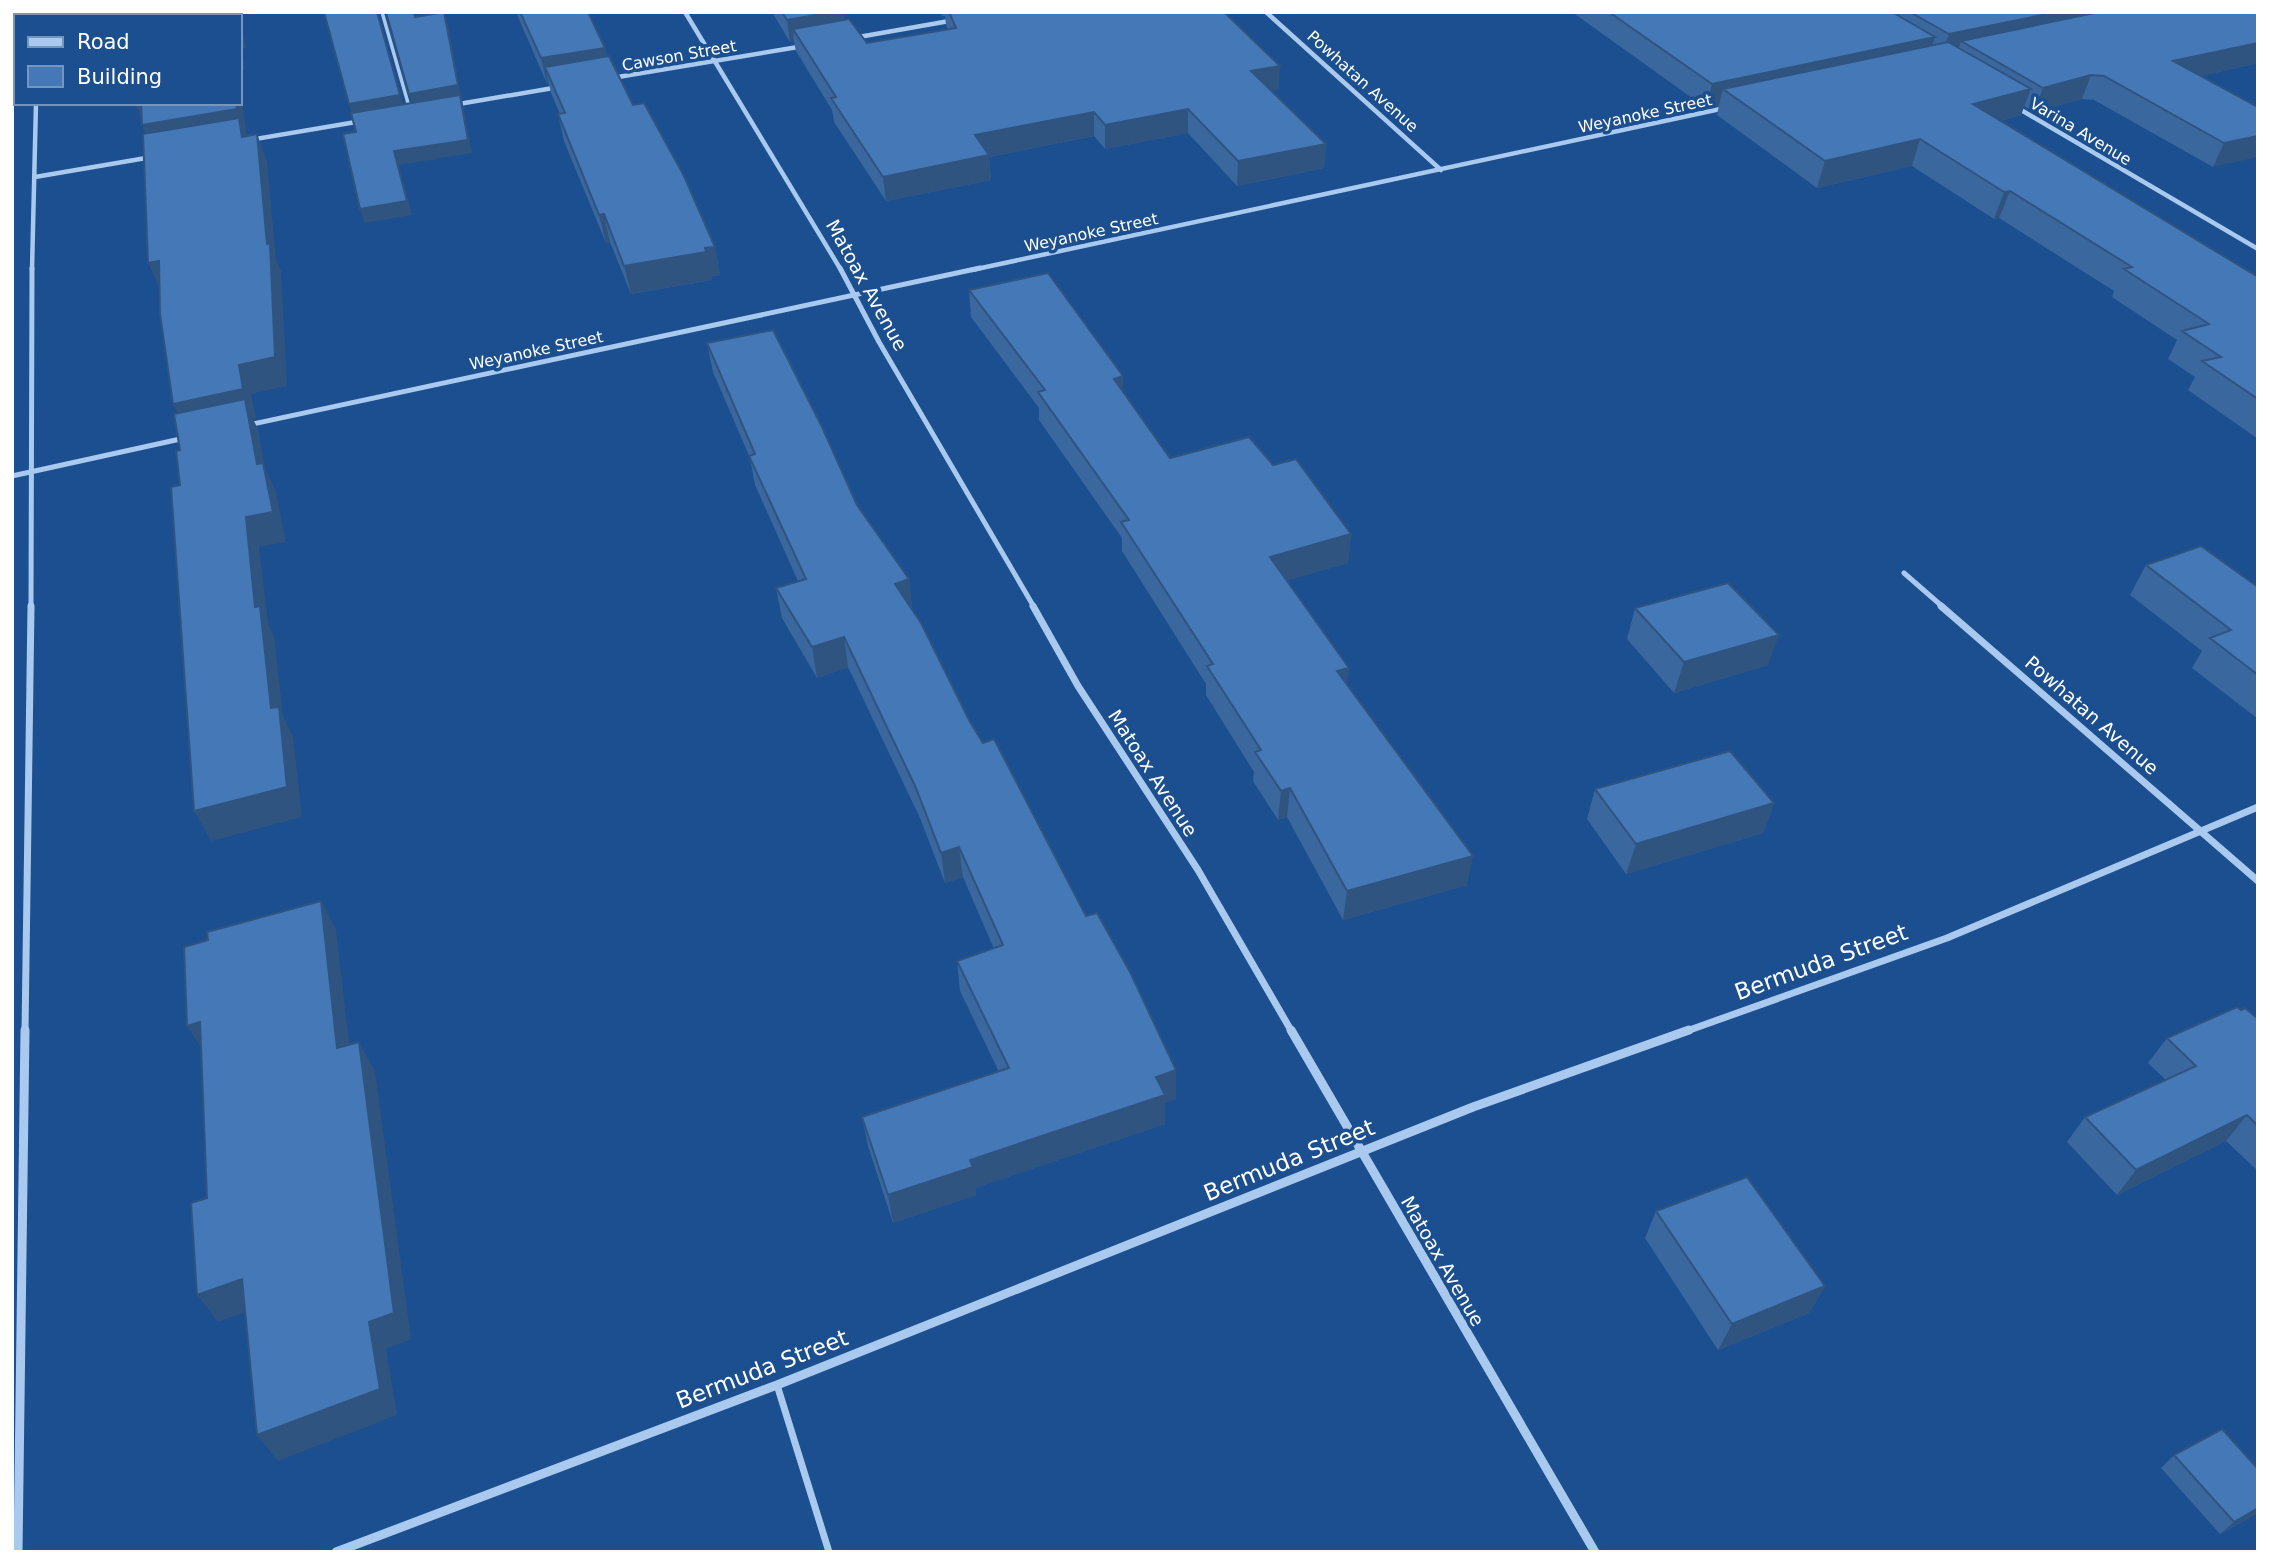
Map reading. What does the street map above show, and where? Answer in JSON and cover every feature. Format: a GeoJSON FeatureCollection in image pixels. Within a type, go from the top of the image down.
{"type":"FeatureCollection","features":[{"type":"Feature","properties":{"kind":"street","name":"Matoax Avenue"},"geometry":{"type":"LineString","coordinates":[[685,12],[834,256],[1078,686],[1198,870],[1595,1552]]}},
{"type":"Feature","properties":{"kind":"street","name":"Powhatan Avenue"},"geometry":{"type":"LineString","coordinates":[[1266,12],[1441,170]]}},
{"type":"Feature","properties":{"kind":"street"},"geometry":{"type":"LineString","coordinates":[[848,38],[969,17]]}},
{"type":"Feature","properties":{"kind":"street","name":"Cawson Street"},"geometry":{"type":"LineString","coordinates":[[609,79],[808,45]]}},
{"type":"Feature","properties":{"kind":"street"},"geometry":{"type":"LineString","coordinates":[[450,106],[569,86]]}},
{"type":"Feature","properties":{"kind":"street","name":"Varina Avenue"},"geometry":{"type":"LineString","coordinates":[[2011,104],[2258,249]]}},
{"type":"Feature","properties":{"kind":"street"},"geometry":{"type":"LineString","coordinates":[[18,1552],[33,472],[31,316],[36,105]]}},
{"type":"Feature","properties":{"kind":"street","name":"Weyanoke Street"},"geometry":{"type":"LineString","coordinates":[[246,425],[1738,106]]}},
{"type":"Feature","properties":{"kind":"street"},"geometry":{"type":"LineString","coordinates":[[397,115],[424,110]]}},
{"type":"Feature","properties":{"kind":"street"},"geometry":{"type":"LineString","coordinates":[[236,143],[370,120]]}},
{"type":"Feature","properties":{"kind":"street"},"geometry":{"type":"LineString","coordinates":[[35,177],[156,156]]}},
{"type":"Feature","properties":{"kind":"street"},"geometry":{"type":"LineString","coordinates":[[12,476],[193,437]]}},
{"type":"Feature","properties":{"kind":"street","name":"Powhatan Avenue"},"geometry":{"type":"LineString","coordinates":[[1904,573],[2258,881]]}},
{"type":"Feature","properties":{"kind":"street","name":"Bermuda Street"},"geometry":{"type":"LineString","coordinates":[[336,1552],[777,1385],[1473,1107],[1947,938],[2258,807]]}},
{"type":"Feature","properties":{"kind":"lane"},"geometry":{"type":"LineString","coordinates":[[382,12],[411,113]]}},
{"type":"Feature","properties":{"kind":"lane"},"geometry":{"type":"LineString","coordinates":[[777,1385],[829,1552]]}},
{"type":"Feature","properties":{"kind":"building"},"geometry":{"type":"Polygon","coordinates":[[[125,12],[235,12],[235,14],[125,12]]]}},
{"type":"Feature","properties":{"kind":"building"},"geometry":{"type":"Polygon","coordinates":[[[324,12],[377,12],[400,95],[349,104],[324,12]]]}},
{"type":"Feature","properties":{"kind":"building"},"geometry":{"type":"Polygon","coordinates":[[[386,12],[414,12],[415,17],[444,12],[458,85],[409,94],[386,12]]]}},
{"type":"Feature","properties":{"kind":"building"},"geometry":{"type":"Polygon","coordinates":[[[520,12],[588,12],[605,48],[541,58],[520,12]]]}},
{"type":"Feature","properties":{"kind":"building"},"geometry":{"type":"Polygon","coordinates":[[[782,12],[832,12],[787,20],[782,12]]]}},
{"type":"Feature","properties":{"kind":"building"},"geometry":{"type":"Polygon","coordinates":[[[949,12],[1224,12],[1280,66],[1251,71],[1326,144],[1238,161],[1188,109],[1105,125],[1094,112],[975,135],[989,155],[883,177],[831,98],[836,97],[793,29],[849,19],[867,43],[956,28],[949,12]]]}},
{"type":"Feature","properties":{"kind":"building"},"geometry":{"type":"Polygon","coordinates":[[[1609,12],[1892,12],[1935,37],[1712,84],[1609,12]]]}},
{"type":"Feature","properties":{"kind":"building"},"geometry":{"type":"Polygon","coordinates":[[[1910,12],[2057,12],[1949,34],[1910,12]]]}},
{"type":"Feature","properties":{"kind":"building"},"geometry":{"type":"Polygon","coordinates":[[[2099,12],[2258,12],[2258,43],[2173,61],[2258,107],[2258,136],[2224,143],[2104,76],[2091,75],[2043,88],[1961,41],[2099,12]]]}},
{"type":"Feature","properties":{"kind":"building"},"geometry":{"type":"Polygon","coordinates":[[[1948,42],[2031,89],[1973,104],[2258,277],[2258,399],[2202,361],[2221,357],[2182,331],[2209,324],[2124,269],[2132,267],[2010,191],[2004,192],[1920,139],[1825,161],[1723,89],[1948,42]]]}},
{"type":"Feature","properties":{"kind":"building"},"geometry":{"type":"Polygon","coordinates":[[[609,56],[633,105],[644,103],[684,176],[715,247],[705,248],[706,252],[624,266],[604,214],[599,215],[558,114],[565,113],[545,67],[609,56]]]}},
{"type":"Feature","properties":{"kind":"building"},"geometry":{"type":"Polygon","coordinates":[[[460,95],[468,140],[394,151],[407,201],[360,209],[343,134],[356,132],[351,113],[460,95]]]}},
{"type":"Feature","properties":{"kind":"building"},"geometry":{"type":"Polygon","coordinates":[[[141,105],[236,105],[237,109],[142,125],[141,105]]]}},
{"type":"Feature","properties":{"kind":"building"},"geometry":{"type":"Polygon","coordinates":[[[239,118],[242,137],[257,134],[267,244],[270,243],[275,357],[239,365],[243,389],[173,404],[160,314],[159,261],[148,263],[143,134],[239,118]]]}},
{"type":"Feature","properties":{"kind":"building"},"geometry":{"type":"Polygon","coordinates":[[[1048,273],[1123,376],[1114,379],[1170,458],[1249,437],[1273,465],[1296,459],[1351,534],[1270,557],[1349,668],[1337,671],[1473,856],[1347,891],[1290,788],[1281,791],[1255,752],[1261,750],[1207,666],[1213,664],[1121,522],[1129,520],[1038,392],[1045,390],[969,290],[1048,273]]]}},
{"type":"Feature","properties":{"kind":"building"},"geometry":{"type":"Polygon","coordinates":[[[773,330],[822,427],[857,505],[909,579],[895,584],[921,623],[970,722],[983,743],[994,739],[1086,916],[1097,913],[1130,972],[1176,1070],[1156,1077],[1165,1095],[970,1160],[973,1167],[888,1195],[862,1117],[1009,1068],[957,961],[1003,945],[959,847],[941,853],[916,788],[844,637],[812,647],[776,588],[806,579],[749,456],[755,454],[707,343],[773,330]]]}},
{"type":"Feature","properties":{"kind":"building"},"geometry":{"type":"Polygon","coordinates":[[[245,399],[257,464],[263,463],[273,512],[246,517],[255,607],[260,606],[271,708],[279,707],[287,787],[194,811],[171,487],[180,485],[176,451],[180,450],[174,414],[245,399]]]}},
{"type":"Feature","properties":{"kind":"building"},"geometry":{"type":"Polygon","coordinates":[[[2201,546],[2258,587],[2258,675],[2210,638],[2231,630],[2146,565],[2201,546]]]}},
{"type":"Feature","properties":{"kind":"building"},"geometry":{"type":"Polygon","coordinates":[[[1728,583],[1779,635],[1684,662],[1635,608],[1728,583]]]}},
{"type":"Feature","properties":{"kind":"building"},"geometry":{"type":"Polygon","coordinates":[[[1730,751],[1774,803],[1636,844],[1595,789],[1730,751]]]}},
{"type":"Feature","properties":{"kind":"building"},"geometry":{"type":"Polygon","coordinates":[[[321,901],[337,1048],[359,1042],[394,1313],[369,1322],[380,1389],[257,1435],[242,1279],[197,1295],[191,1203],[207,1198],[200,1022],[187,1026],[184,947],[208,940],[207,932],[321,901]]]}},
{"type":"Feature","properties":{"kind":"building"},"geometry":{"type":"Polygon","coordinates":[[[2237,1007],[2241,1010],[2245,1008],[2258,1019],[2258,1126],[2247,1115],[2136,1170],[2085,1117],[2196,1066],[2167,1038],[2237,1007]]]}},
{"type":"Feature","properties":{"kind":"building"},"geometry":{"type":"Polygon","coordinates":[[[1747,1177],[1825,1286],[1732,1324],[1656,1211],[1747,1177]]]}},
{"type":"Feature","properties":{"kind":"building"},"geometry":{"type":"Polygon","coordinates":[[[2222,1429],[2258,1469],[2258,1508],[2234,1522],[2174,1455],[2222,1429]]]}}]}
